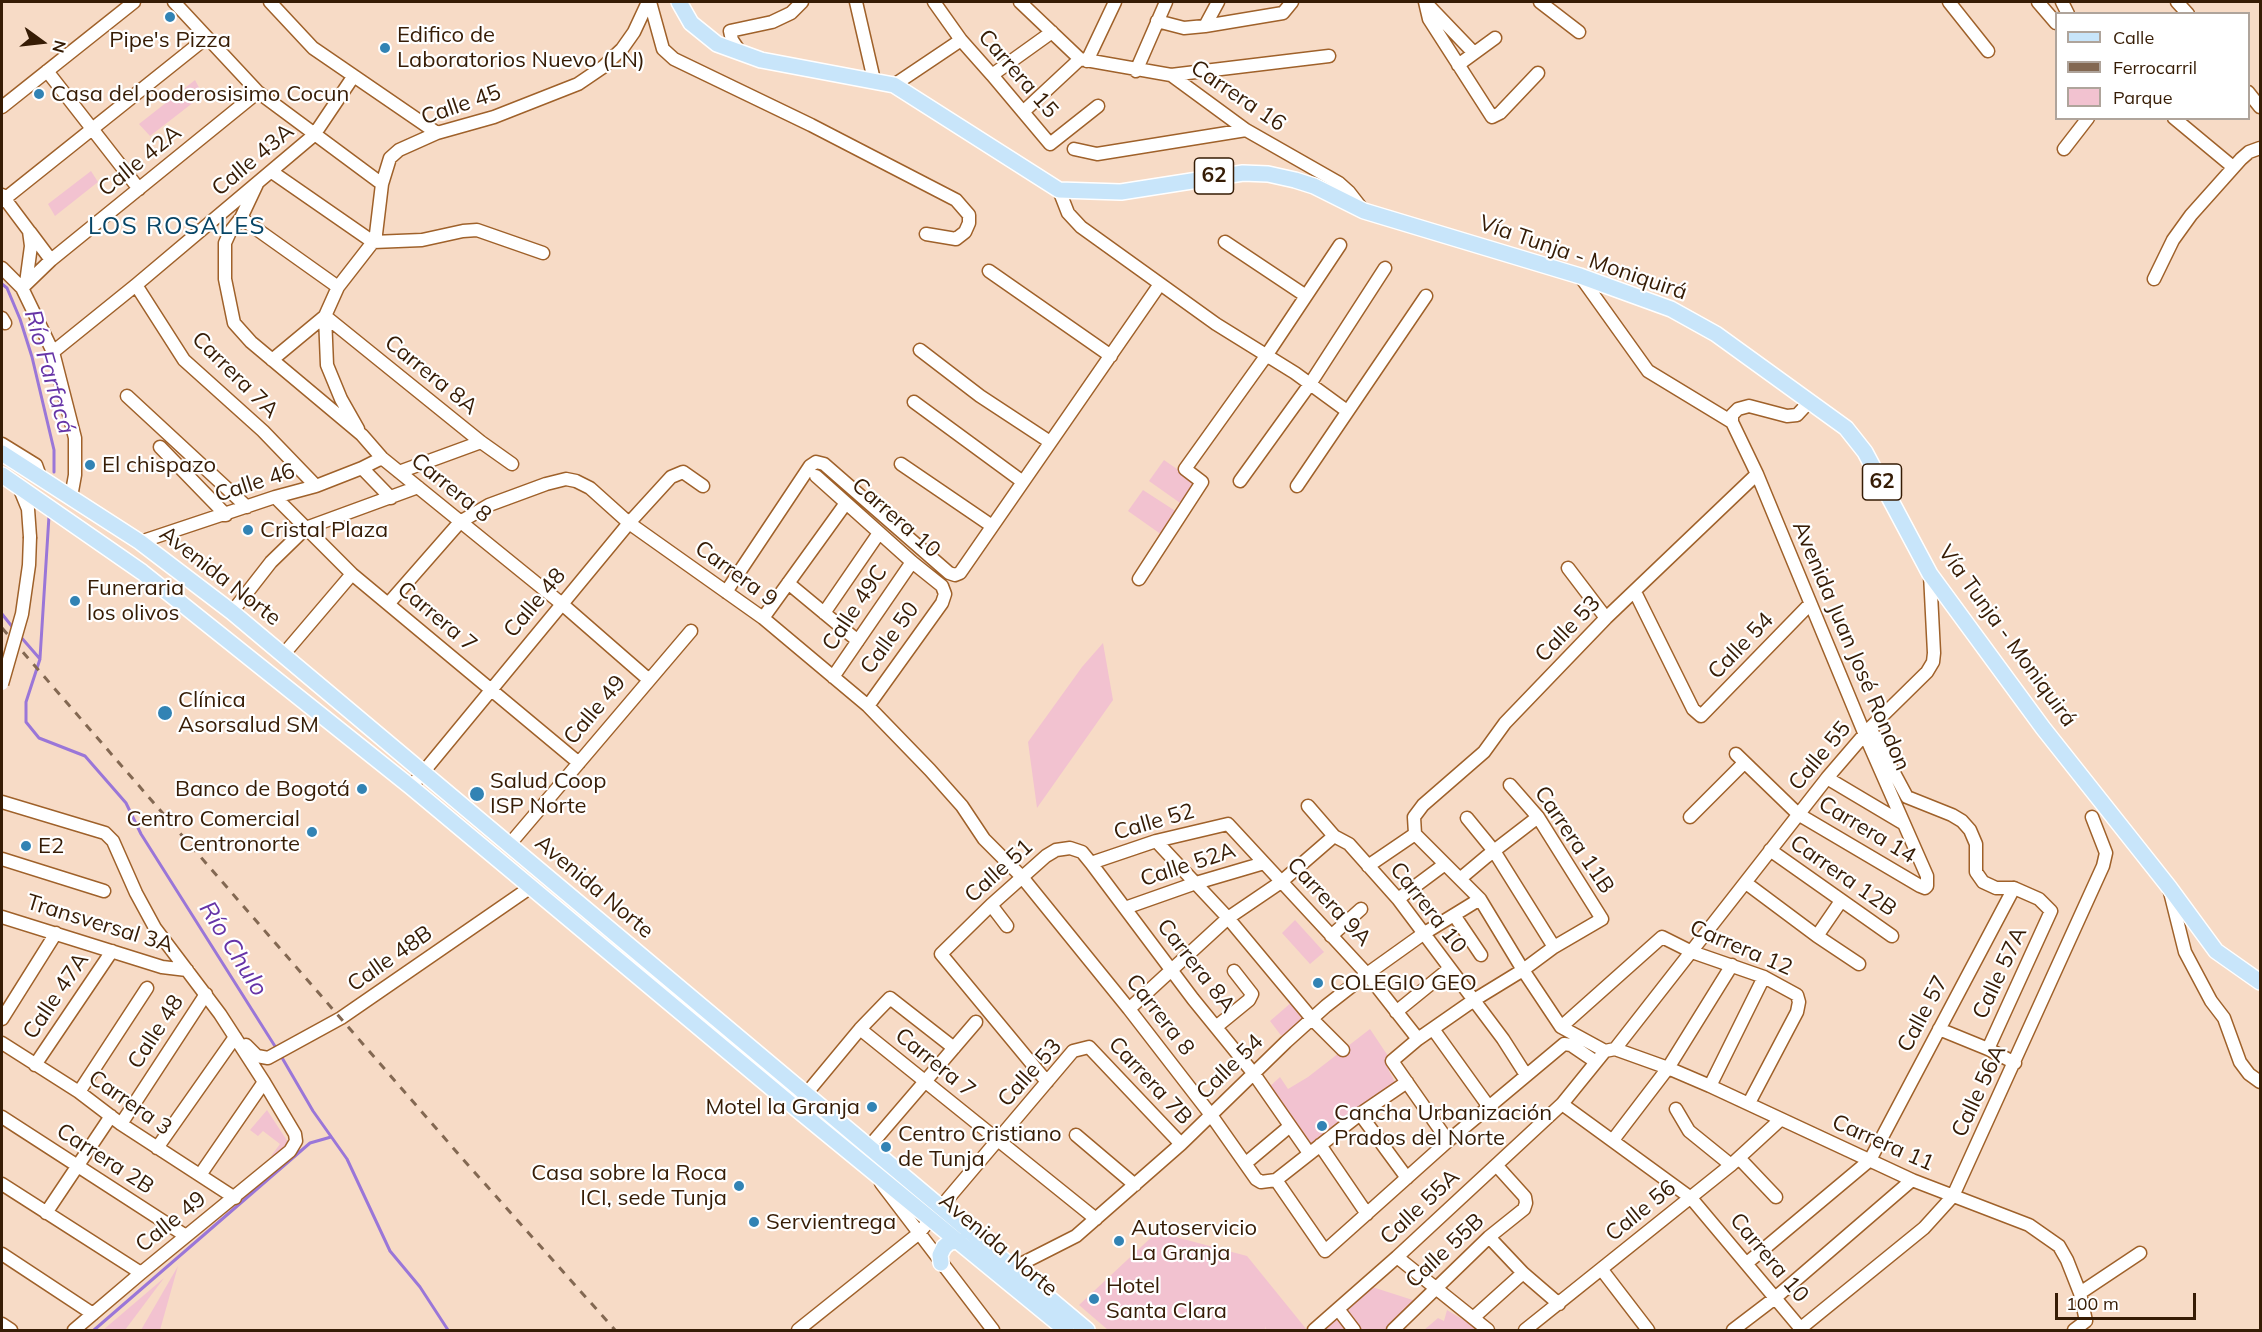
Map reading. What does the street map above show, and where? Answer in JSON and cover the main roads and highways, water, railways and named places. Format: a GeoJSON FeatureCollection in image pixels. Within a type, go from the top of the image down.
{"type":"FeatureCollection","features":[{"type":"Feature","properties":{"kind":"main road","name":"Vía Tunja - Moniquirá"},"geometry":{"type":"LineString","coordinates":[[680,2],[691,23],[717,44],[760,60],[894,85],[1059,190],[1121,192],[1224,175],[1268,174],[1314,186],[1364,211],[1580,276],[1680,314],[1716,334],[1846,428],[1865,452],[1930,574],[2043,728],[2169,887],[2216,951],[2260,982]]}},
{"type":"Feature","properties":{"kind":"main road","name":"Avenida Norte"},"geometry":{"type":"LineString","coordinates":[[2,453],[140,542],[232,612],[807,1094],[868,1148],[942,1206],[1088,1330]]}},
{"type":"Feature","properties":{"kind":"main road","name":"Avenida Norte"},"geometry":{"type":"LineString","coordinates":[[2,475],[142,572],[411,787],[799,1112],[1066,1330]]}},
{"type":"Feature","properties":{"kind":"main road"},"geometry":{"type":"LineString","coordinates":[[941,1263],[940,1255],[944,1247],[950,1242],[959,1241]]}},
{"type":"Feature","properties":{"kind":"waterway","name":"Río Farfacá"},"geometry":{"type":"LineString","coordinates":[[2,284],[7,288],[20,319],[32,357],[54,450],[54,472]]}},
{"type":"Feature","properties":{"kind":"waterway","name":"Río Farfacá"},"geometry":{"type":"LineString","coordinates":[[40,658],[49,516]]}},
{"type":"Feature","properties":{"kind":"waterway","name":"Río Chulo"},"geometry":{"type":"LineString","coordinates":[[2,614],[14,629]]}},
{"type":"Feature","properties":{"kind":"waterway","name":"Río Chulo"},"geometry":{"type":"LineString","coordinates":[[20,636],[40,659],[26,702],[26,722],[39,738],[85,756],[126,803],[141,834],[278,1051]]}},
{"type":"Feature","properties":{"kind":"waterway","name":"Río Chulo"},"geometry":{"type":"LineString","coordinates":[[281,1056],[313,1111],[347,1159],[390,1251],[420,1287],[448,1330]]}},
{"type":"Feature","properties":{"kind":"waterway"},"geometry":{"type":"LineString","coordinates":[[94,1330],[310,1143],[331,1137]]}},
{"type":"Feature","properties":{"kind":"railway"},"geometry":{"type":"LineString","coordinates":[[2,628],[461,1157],[615,1330]]}},
{"type":"Feature","properties":{"kind":"place","name":"Pipe's Pizza"},"geometry":{"type":"Point","coordinates":[170,17]}},
{"type":"Feature","properties":{"kind":"place","name":"Edifico de Laboratorios Nuevo (LN)"},"geometry":{"type":"Point","coordinates":[385,48]}},
{"type":"Feature","properties":{"kind":"place","name":"Casa del poderosisimo Cocun"},"geometry":{"type":"Point","coordinates":[39,94]}},
{"type":"Feature","properties":{"kind":"place","name":"El chispazo"},"geometry":{"type":"Point","coordinates":[90,465]}},
{"type":"Feature","properties":{"kind":"place","name":"Cristal Plaza"},"geometry":{"type":"Point","coordinates":[248,530]}},
{"type":"Feature","properties":{"kind":"place","name":"Funeraria los olivos"},"geometry":{"type":"Point","coordinates":[75,601]}},
{"type":"Feature","properties":{"kind":"place","name":"Clínica Asorsalud SM"},"geometry":{"type":"Point","coordinates":[165,713]}},
{"type":"Feature","properties":{"kind":"place","name":"Banco de Bogotá"},"geometry":{"type":"Point","coordinates":[362,789]}},
{"type":"Feature","properties":{"kind":"place","name":"Salud Coop ISP Norte"},"geometry":{"type":"Point","coordinates":[477,794]}},
{"type":"Feature","properties":{"kind":"place","name":"Centro Comercial Centronorte"},"geometry":{"type":"Point","coordinates":[312,832]}},
{"type":"Feature","properties":{"kind":"place","name":"E2"},"geometry":{"type":"Point","coordinates":[26,846]}},
{"type":"Feature","properties":{"kind":"place","name":"COLEGIO GEO"},"geometry":{"type":"Point","coordinates":[1318,983]}},
{"type":"Feature","properties":{"kind":"place","name":"Motel la Granja"},"geometry":{"type":"Point","coordinates":[872,1107]}},
{"type":"Feature","properties":{"kind":"place","name":"Cancha Urbanización Prados del Norte"},"geometry":{"type":"Point","coordinates":[1322,1126]}},
{"type":"Feature","properties":{"kind":"place","name":"Centro Cristiano de Tunja"},"geometry":{"type":"Point","coordinates":[886,1147]}},
{"type":"Feature","properties":{"kind":"place","name":"Casa sobre la Roca ICI, sede Tunja"},"geometry":{"type":"Point","coordinates":[739,1186]}},
{"type":"Feature","properties":{"kind":"place","name":"Servientrega"},"geometry":{"type":"Point","coordinates":[754,1222]}},
{"type":"Feature","properties":{"kind":"place","name":"Autoservicio La Granja"},"geometry":{"type":"Point","coordinates":[1119,1241]}},
{"type":"Feature","properties":{"kind":"place","name":"Hotel Santa Clara"},"geometry":{"type":"Point","coordinates":[1094,1299]}},
{"type":"Feature","properties":{"kind":"district","name":"LOS ROSALES"},"geometry":{"type":"Point","coordinates":[177,227]}}]}
